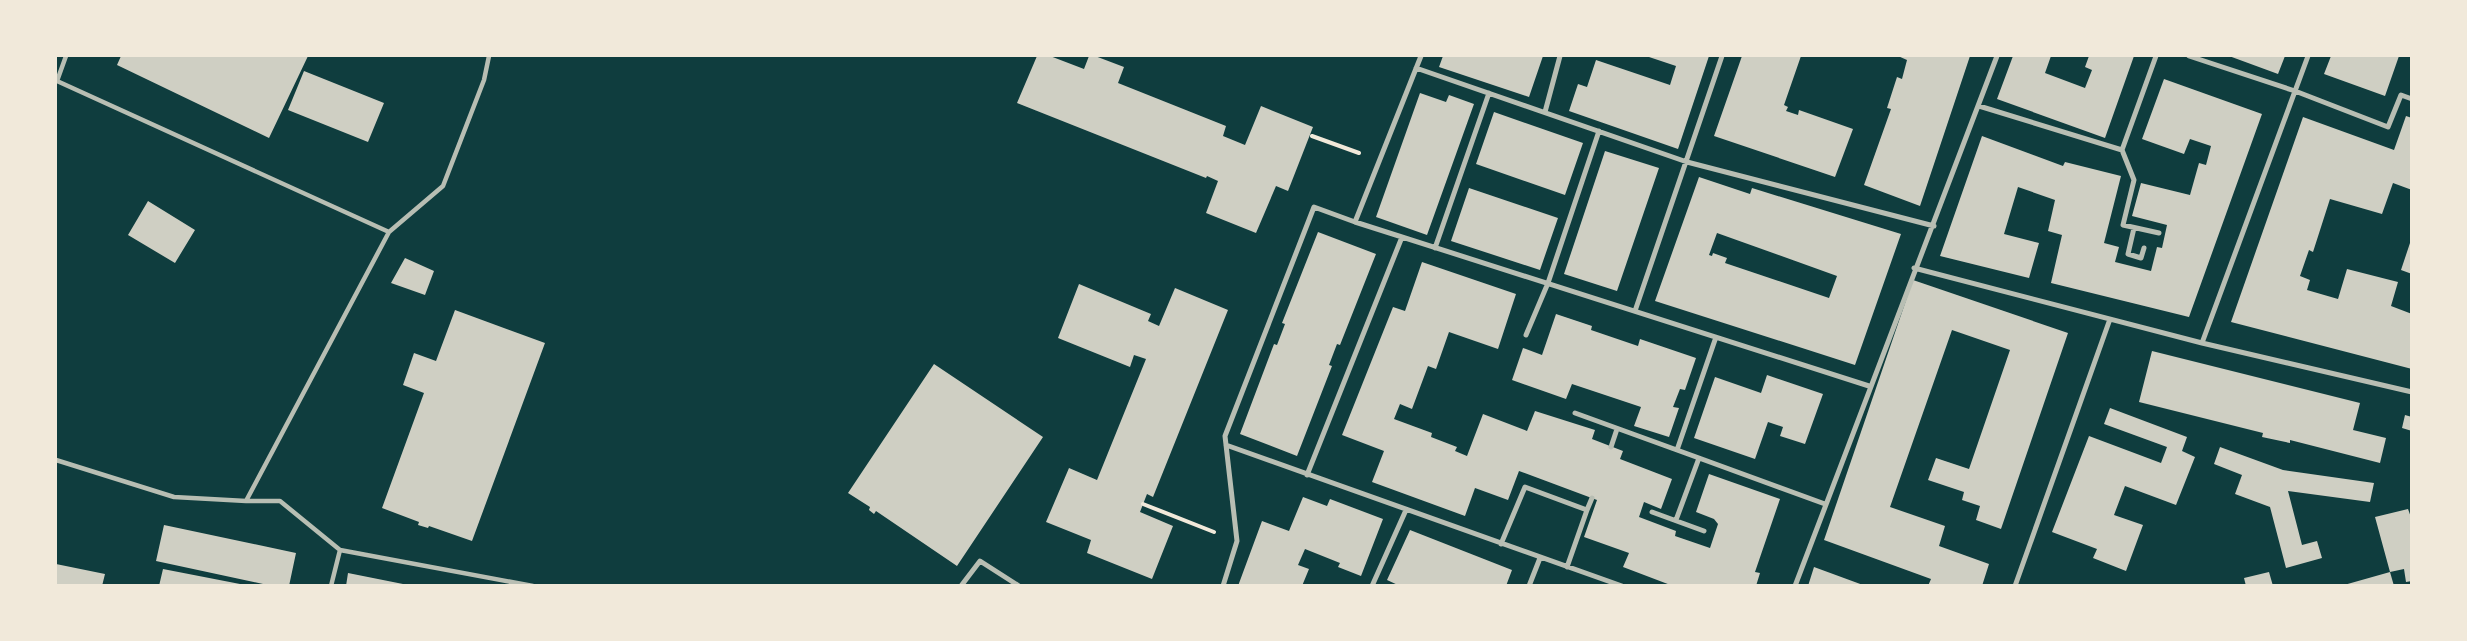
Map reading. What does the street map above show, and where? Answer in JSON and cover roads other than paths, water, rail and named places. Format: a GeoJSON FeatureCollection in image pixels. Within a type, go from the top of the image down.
{"type":"FeatureCollection","features":[{"type":"Feature","properties":{"kind":"street"},"geometry":{"type":"LineString","coordinates":[[1355,222],[1420,56]]}},
{"type":"Feature","properties":{"kind":"street"},"geometry":{"type":"LineString","coordinates":[[1545,112],[1560,56]]}},
{"type":"Feature","properties":{"kind":"street"},"geometry":{"type":"LineString","coordinates":[[1635,311],[1722,56]]}},
{"type":"Feature","properties":{"kind":"street"},"geometry":{"type":"LineString","coordinates":[[1795,585],[1914,268],[1934,226],[1997,56]]}},
{"type":"Feature","properties":{"kind":"street"},"geometry":{"type":"LineString","coordinates":[[2156,56],[2122,150],[2134,180],[2123,225],[2159,233]]}},
{"type":"Feature","properties":{"kind":"street"},"geometry":{"type":"LineString","coordinates":[[2190,56],[2295,91],[2388,127],[2401,95],[2412,99]]}},
{"type":"Feature","properties":{"kind":"street"},"geometry":{"type":"LineString","coordinates":[[2202,343],[2308,56]]}},
{"type":"Feature","properties":{"kind":"street"},"geometry":{"type":"LineString","coordinates":[[1416,68],[1687,162],[1934,226]]}},
{"type":"Feature","properties":{"kind":"street"},"geometry":{"type":"LineString","coordinates":[[1435,248],[1489,93]]}},
{"type":"Feature","properties":{"kind":"street"},"geometry":{"type":"LineString","coordinates":[[1979,106],[2122,150]]}},
{"type":"Feature","properties":{"kind":"street"},"geometry":{"type":"LineString","coordinates":[[1526,335],[1548,283],[1599,131]]}},
{"type":"Feature","properties":{"kind":"street"},"geometry":{"type":"LineString","coordinates":[[1223,585],[1237,541],[1225,436],[1314,207],[1435,248],[1869,386]]}},
{"type":"Feature","properties":{"kind":"street"},"geometry":{"type":"LineString","coordinates":[[2134,228],[2128,254],[2141,258],[2144,248]]}},
{"type":"Feature","properties":{"kind":"street"},"geometry":{"type":"LineString","coordinates":[[1307,474],[1402,237]]}},
{"type":"Feature","properties":{"kind":"street"},"geometry":{"type":"LineString","coordinates":[[1914,268],[2202,343],[2412,392]]}},
{"type":"Feature","properties":{"kind":"street"},"geometry":{"type":"LineString","coordinates":[[2015,585],[2110,319]]}},
{"type":"Feature","properties":{"kind":"street"},"geometry":{"type":"LineString","coordinates":[[1677,450],[1716,337]]}},
{"type":"Feature","properties":{"kind":"street"},"geometry":{"type":"LineString","coordinates":[[1575,413],[1825,504]]}},
{"type":"Feature","properties":{"kind":"street"},"geometry":{"type":"LineString","coordinates":[[1611,447],[1617,429]]}},
{"type":"Feature","properties":{"kind":"street"},"geometry":{"type":"LineString","coordinates":[[1226,446],[1622,585]]}},
{"type":"Feature","properties":{"kind":"street"},"geometry":{"type":"LineString","coordinates":[[1676,520],[1699,458]]}},
{"type":"Feature","properties":{"kind":"street"},"geometry":{"type":"LineString","coordinates":[[1501,544],[1525,487],[1587,510]]}},
{"type":"Feature","properties":{"kind":"street"},"geometry":{"type":"LineString","coordinates":[[1568,567],[1592,498]]}},
{"type":"Feature","properties":{"kind":"street"},"geometry":{"type":"LineString","coordinates":[[1372,585],[1406,510]]}},
{"type":"Feature","properties":{"kind":"street"},"geometry":{"type":"LineString","coordinates":[[1652,512],[1704,531]]}},
{"type":"Feature","properties":{"kind":"street"},"geometry":{"type":"LineString","coordinates":[[1529,585],[1540,558]]}},
{"type":"Feature","properties":{"kind":"street"},"geometry":{"type":"LineString","coordinates":[[961,585],[980,561],[1019,585]]}},
{"type":"Feature","properties":{"kind":"lane"},"geometry":{"type":"LineString","coordinates":[[66,56],[56,83],[389,232]]}},
{"type":"Feature","properties":{"kind":"lane"},"geometry":{"type":"LineString","coordinates":[[246,501],[389,232],[443,186],[484,80],[489,56]]}},
{"type":"Feature","properties":{"kind":"lane"},"geometry":{"type":"LineString","coordinates":[[56,460],[174,497],[280,501],[340,550],[533,585]]}},
{"type":"Feature","properties":{"kind":"lane"},"geometry":{"type":"LineString","coordinates":[[331,585],[340,550]]}}]}
